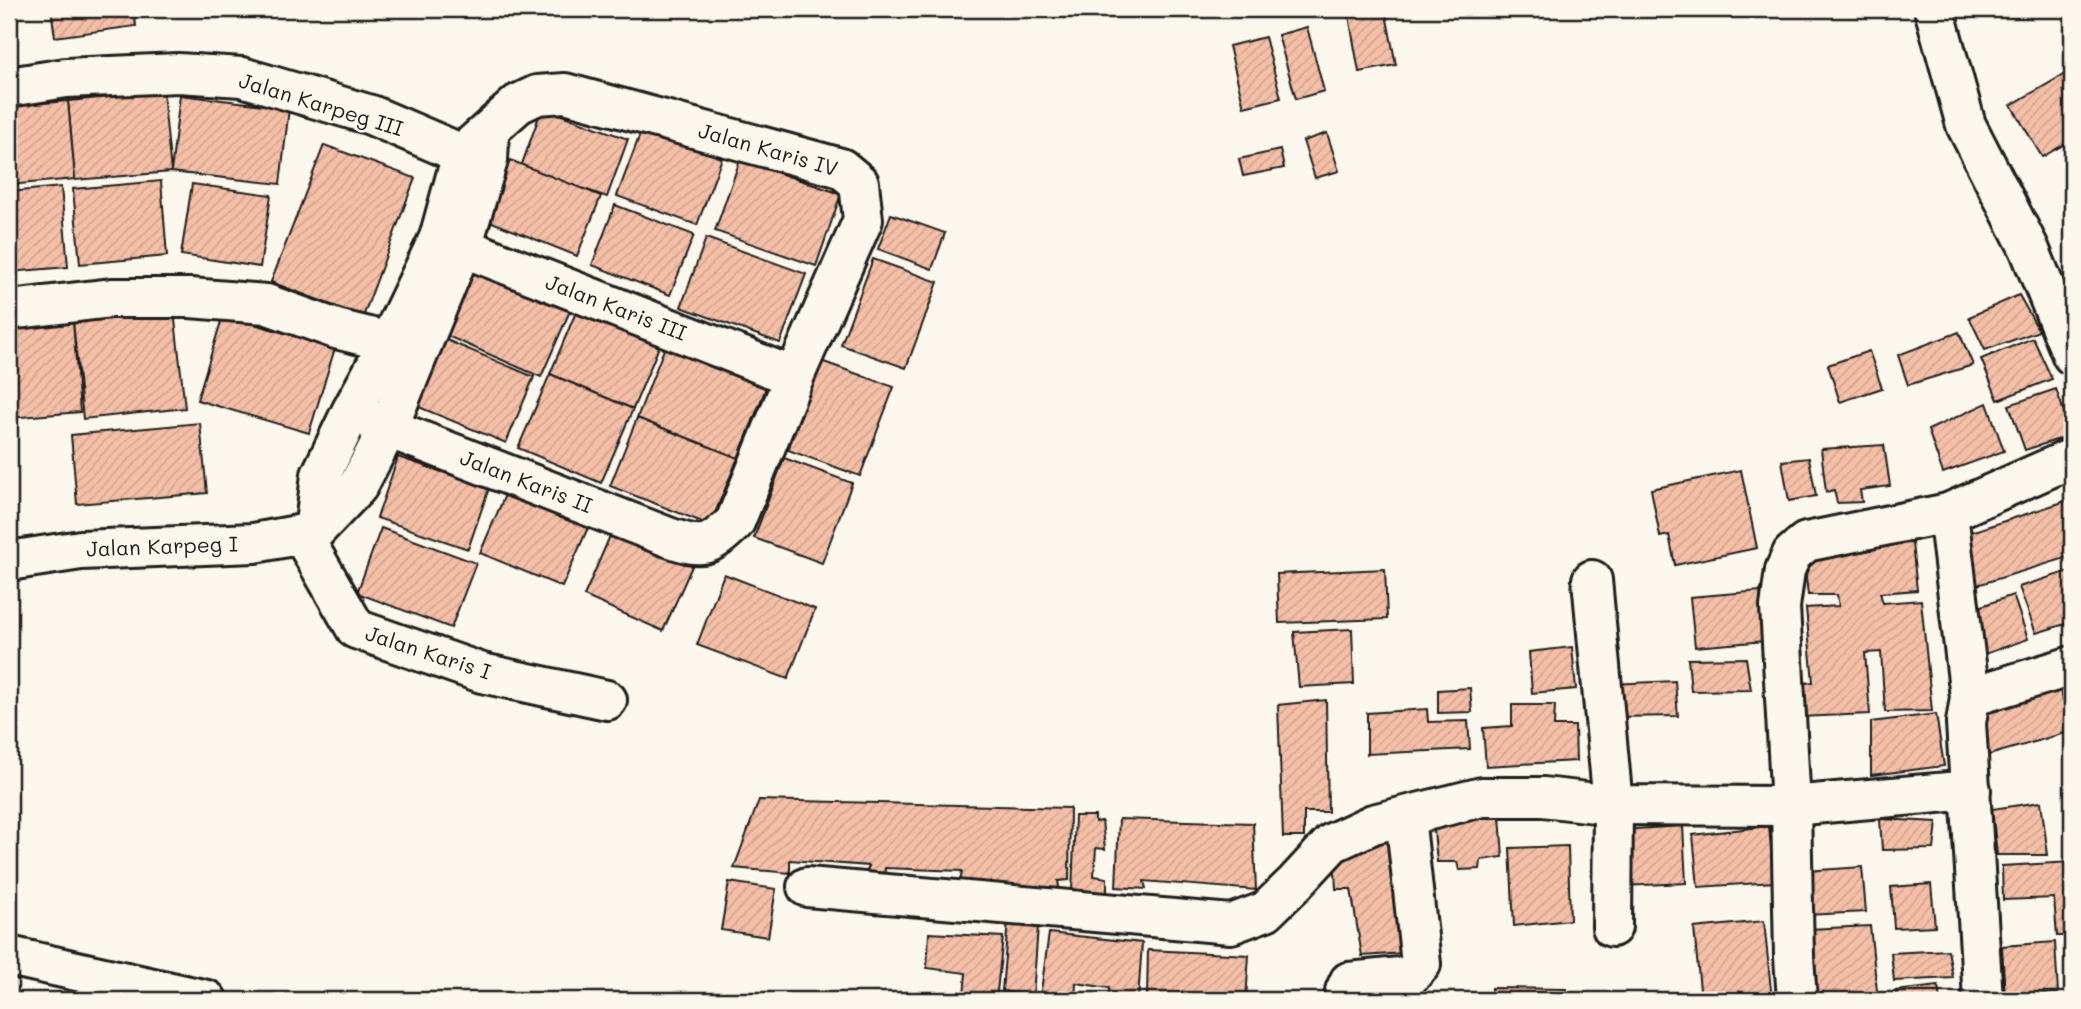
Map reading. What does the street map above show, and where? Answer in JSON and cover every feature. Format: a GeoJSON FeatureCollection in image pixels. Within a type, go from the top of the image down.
{"type":"FeatureCollection","features":[{"type":"Feature","properties":{"kind":"street"},"geometry":{"type":"LineString","coordinates":[[1934,9],[1966,125],[2029,248],[2072,355]]}},
{"type":"Feature","properties":{"kind":"street","name":"Jalan Karpeg III"},"geometry":{"type":"LineString","coordinates":[[9,87],[65,78],[178,73],[242,78],[371,115],[462,154]]}},
{"type":"Feature","properties":{"kind":"street","name":"Jalan Karis IV"},"geometry":{"type":"LineString","coordinates":[[462,154],[517,104],[537,95],[565,93],[841,168],[859,183],[863,220],[794,377],[735,522],[718,538],[703,545]]}},
{"type":"Feature","properties":{"kind":"street"},"geometry":{"type":"LineString","coordinates":[[308,534],[358,486],[388,428],[450,242],[488,160],[490,127]]}},
{"type":"Feature","properties":{"kind":"street"},"geometry":{"type":"LineString","coordinates":[[308,534],[321,475],[352,410],[389,342],[450,242],[462,154]]}},
{"type":"Feature","properties":{"kind":"street","name":"Jalan Karis III"},"geometry":{"type":"LineString","coordinates":[[450,242],[794,377]]}},
{"type":"Feature","properties":{"kind":"street"},"geometry":{"type":"LineString","coordinates":[[9,310],[112,298],[190,298],[266,304],[336,329],[389,342]]}},
{"type":"Feature","properties":{"kind":"street","name":"Jalan Karis II"},"geometry":{"type":"LineString","coordinates":[[352,410],[388,428],[667,537],[691,545],[703,545]]}},
{"type":"Feature","properties":{"kind":"street"},"geometry":{"type":"LineString","coordinates":[[1797,1000],[1791,806],[1780,607],[1785,570],[1792,554],[1806,542],[1948,513],[2072,458]]}},
{"type":"Feature","properties":{"kind":"street"},"geometry":{"type":"LineString","coordinates":[[1948,513],[1970,697],[1966,723],[1983,1000]]}},
{"type":"Feature","properties":{"kind":"street","name":"Jalan Karpeg I"},"geometry":{"type":"LineString","coordinates":[[9,561],[81,550],[254,544],[308,534]]}},
{"type":"Feature","properties":{"kind":"street","name":"Jalan Karis I"},"geometry":{"type":"LineString","coordinates":[[308,534],[356,629],[482,673],[607,700]]}},
{"type":"Feature","properties":{"kind":"street"},"geometry":{"type":"LineString","coordinates":[[1592,580],[1613,805],[1612,927]]}},
{"type":"Feature","properties":{"kind":"street"},"geometry":{"type":"LineString","coordinates":[[1970,697],[2072,666]]}},
{"type":"Feature","properties":{"kind":"street"},"geometry":{"type":"LineString","coordinates":[[807,887],[1231,924],[1266,911],[1332,843],[1373,824],[1482,797],[1543,797],[1613,805],[1791,806],[1971,790]]}},
{"type":"Feature","properties":{"kind":"street"},"geometry":{"type":"LineString","coordinates":[[1346,1000],[1345,992],[1349,982],[1410,976],[1421,964],[1405,816]]}},
{"type":"Feature","properties":{"kind":"street"},"geometry":{"type":"LineString","coordinates":[[9,956],[207,1000]]}},
{"type":"Feature","properties":{"kind":"building"},"geometry":{"type":"Polygon","coordinates":[[[9,9],[12,9],[16,56],[9,56],[9,9]]]}},
{"type":"Feature","properties":{"kind":"building"},"geometry":{"type":"Polygon","coordinates":[[[51,9],[134,9],[136,26],[55,37],[51,9]]]}},
{"type":"Feature","properties":{"kind":"building"},"geometry":{"type":"Polygon","coordinates":[[[1385,9],[1396,65],[1359,72],[1349,16],[1385,9]]]}},
{"type":"Feature","properties":{"kind":"building"},"geometry":{"type":"Polygon","coordinates":[[[1307,27],[1324,91],[1296,99],[1278,35],[1307,27]]]}},
{"type":"Feature","properties":{"kind":"building"},"geometry":{"type":"Polygon","coordinates":[[[1265,37],[1281,98],[1244,107],[1229,46],[1265,37]]]}},
{"type":"Feature","properties":{"kind":"building"},"geometry":{"type":"Polygon","coordinates":[[[2072,70],[2072,140],[2042,157],[2011,105],[2072,70]]]}},
{"type":"Feature","properties":{"kind":"building"},"geometry":{"type":"Polygon","coordinates":[[[163,92],[171,172],[75,180],[68,101],[163,92]]]}},
{"type":"Feature","properties":{"kind":"building"},"geometry":{"type":"Polygon","coordinates":[[[180,95],[289,108],[280,184],[171,172],[180,95]]]}},
{"type":"Feature","properties":{"kind":"building"},"geometry":{"type":"Polygon","coordinates":[[[68,101],[75,179],[9,185],[9,106],[68,101]]]}},
{"type":"Feature","properties":{"kind":"building"},"geometry":{"type":"Polygon","coordinates":[[[542,108],[628,139],[607,197],[521,167],[542,108]]]}},
{"type":"Feature","properties":{"kind":"building"},"geometry":{"type":"Polygon","coordinates":[[[642,129],[722,158],[697,225],[617,196],[642,129]]]}},
{"type":"Feature","properties":{"kind":"building"},"geometry":{"type":"Polygon","coordinates":[[[1327,133],[1339,171],[1315,178],[1303,141],[1327,133]]]}},
{"type":"Feature","properties":{"kind":"building"},"geometry":{"type":"Polygon","coordinates":[[[324,145],[415,178],[363,317],[271,282],[324,145]]]}},
{"type":"Feature","properties":{"kind":"building"},"geometry":{"type":"Polygon","coordinates":[[[1280,150],[1284,168],[1243,176],[1239,159],[1280,150]]]}},
{"type":"Feature","properties":{"kind":"building"},"geometry":{"type":"Polygon","coordinates":[[[510,160],[601,196],[577,256],[487,220],[510,160]]]}},
{"type":"Feature","properties":{"kind":"building"},"geometry":{"type":"Polygon","coordinates":[[[740,160],[841,194],[816,266],[715,231],[740,160]]]}},
{"type":"Feature","properties":{"kind":"building"},"geometry":{"type":"Polygon","coordinates":[[[161,181],[167,256],[80,264],[73,189],[161,181]]]}},
{"type":"Feature","properties":{"kind":"building"},"geometry":{"type":"Polygon","coordinates":[[[192,184],[271,195],[260,267],[181,255],[192,184]]]}},
{"type":"Feature","properties":{"kind":"building"},"geometry":{"type":"Polygon","coordinates":[[[61,187],[68,267],[9,272],[9,192],[61,187]]]}},
{"type":"Feature","properties":{"kind":"building"},"geometry":{"type":"Polygon","coordinates":[[[615,205],[694,235],[670,295],[592,265],[615,205]]]}},
{"type":"Feature","properties":{"kind":"building"},"geometry":{"type":"Polygon","coordinates":[[[891,214],[945,233],[932,269],[878,249],[891,214]]]}},
{"type":"Feature","properties":{"kind":"building"},"geometry":{"type":"Polygon","coordinates":[[[706,238],[806,274],[780,343],[681,307],[706,238]]]}},
{"type":"Feature","properties":{"kind":"building"},"geometry":{"type":"Polygon","coordinates":[[[468,259],[573,304],[541,377],[436,331],[468,259]]]}},
{"type":"Feature","properties":{"kind":"building"},"geometry":{"type":"Polygon","coordinates":[[[873,259],[938,282],[906,368],[841,345],[873,259]]]}},
{"type":"Feature","properties":{"kind":"building"},"geometry":{"type":"Polygon","coordinates":[[[2019,295],[2039,331],[1985,350],[1969,317],[2019,295]]]}},
{"type":"Feature","properties":{"kind":"building"},"geometry":{"type":"Polygon","coordinates":[[[578,307],[661,342],[633,409],[550,374],[578,307]]]}},
{"type":"Feature","properties":{"kind":"building"},"geometry":{"type":"Polygon","coordinates":[[[174,311],[185,408],[83,419],[73,322],[174,311]]]}},
{"type":"Feature","properties":{"kind":"building"},"geometry":{"type":"Polygon","coordinates":[[[223,315],[335,348],[309,433],[197,400],[223,315]]]}},
{"type":"Feature","properties":{"kind":"building"},"geometry":{"type":"Polygon","coordinates":[[[73,322],[80,412],[9,418],[9,328],[73,322]]]}},
{"type":"Feature","properties":{"kind":"building"},"geometry":{"type":"Polygon","coordinates":[[[1959,332],[1973,365],[1908,385],[1898,355],[1959,332]]]}},
{"type":"Feature","properties":{"kind":"building"},"geometry":{"type":"Polygon","coordinates":[[[437,336],[534,377],[506,443],[409,403],[437,336]]]}},
{"type":"Feature","properties":{"kind":"building"},"geometry":{"type":"Polygon","coordinates":[[[2033,338],[2052,379],[1998,400],[1981,359],[2033,338]]]}},
{"type":"Feature","properties":{"kind":"building"},"geometry":{"type":"Polygon","coordinates":[[[666,344],[768,383],[738,458],[637,418],[666,344]]]}},
{"type":"Feature","properties":{"kind":"building"},"geometry":{"type":"Polygon","coordinates":[[[1869,351],[1882,388],[1840,402],[1828,365],[1869,351]]]}},
{"type":"Feature","properties":{"kind":"building"},"geometry":{"type":"Polygon","coordinates":[[[821,361],[894,387],[860,476],[788,450],[821,361]]]}},
{"type":"Feature","properties":{"kind":"building"},"geometry":{"type":"Polygon","coordinates":[[[550,374],[633,409],[601,483],[518,448],[550,374]]]}},
{"type":"Feature","properties":{"kind":"building"},"geometry":{"type":"Polygon","coordinates":[[[2056,389],[2072,435],[2025,450],[2009,405],[2056,389]]]}},
{"type":"Feature","properties":{"kind":"building"},"geometry":{"type":"Polygon","coordinates":[[[1987,403],[2004,451],[1943,473],[1928,430],[1987,403]]]}},
{"type":"Feature","properties":{"kind":"building"},"geometry":{"type":"Polygon","coordinates":[[[637,418],[738,458],[710,525],[610,486],[637,418]]]}},
{"type":"Feature","properties":{"kind":"building"},"geometry":{"type":"Polygon","coordinates":[[[200,423],[207,493],[77,504],[71,435],[200,423]]]}},
{"type":"Feature","properties":{"kind":"building"},"geometry":{"type":"Polygon","coordinates":[[[1884,445],[1890,486],[1860,490],[1862,502],[1837,503],[1834,490],[1826,492],[1821,449],[1884,445]]]}},
{"type":"Feature","properties":{"kind":"building"},"geometry":{"type":"Polygon","coordinates":[[[398,457],[489,488],[468,549],[377,518],[398,457]]]}},
{"type":"Feature","properties":{"kind":"building"},"geometry":{"type":"Polygon","coordinates":[[[784,458],[852,483],[822,563],[754,538],[784,458]]]}},
{"type":"Feature","properties":{"kind":"building"},"geometry":{"type":"Polygon","coordinates":[[[1809,458],[1816,496],[1789,501],[1782,461],[1809,458]]]}},
{"type":"Feature","properties":{"kind":"building"},"geometry":{"type":"Polygon","coordinates":[[[1741,470],[1757,548],[1675,565],[1669,535],[1660,537],[1651,489],[1741,470]]]}},
{"type":"Feature","properties":{"kind":"building"},"geometry":{"type":"Polygon","coordinates":[[[508,488],[590,523],[562,587],[480,553],[508,488]]]}},
{"type":"Feature","properties":{"kind":"building"},"geometry":{"type":"Polygon","coordinates":[[[2072,499],[2072,556],[1974,586],[1959,536],[2072,499]]]}},
{"type":"Feature","properties":{"kind":"building"},"geometry":{"type":"Polygon","coordinates":[[[381,528],[476,563],[451,628],[357,593],[381,528]]]}},
{"type":"Feature","properties":{"kind":"building"},"geometry":{"type":"Polygon","coordinates":[[[613,529],[693,564],[663,631],[584,596],[613,529]]]}},
{"type":"Feature","properties":{"kind":"building"},"geometry":{"type":"Polygon","coordinates":[[[1912,543],[1917,590],[1880,593],[1883,603],[1921,600],[1932,711],[1885,712],[1881,652],[1865,653],[1870,714],[1798,717],[1795,684],[1813,682],[1806,608],[1839,606],[1837,595],[1808,595],[1803,550],[1912,543]]]}},
{"type":"Feature","properties":{"kind":"building"},"geometry":{"type":"Polygon","coordinates":[[[1385,569],[1387,619],[1279,623],[1277,574],[1385,569]]]}},
{"type":"Feature","properties":{"kind":"building"},"geometry":{"type":"Polygon","coordinates":[[[2072,570],[2072,622],[2036,633],[2019,587],[2072,570]]]}},
{"type":"Feature","properties":{"kind":"building"},"geometry":{"type":"Polygon","coordinates":[[[724,574],[815,609],[788,679],[697,645],[724,574]]]}},
{"type":"Feature","properties":{"kind":"building"},"geometry":{"type":"Polygon","coordinates":[[[1760,591],[1765,641],[1695,647],[1690,597],[1760,591]]]}},
{"type":"Feature","properties":{"kind":"building"},"geometry":{"type":"Polygon","coordinates":[[[2013,595],[2028,639],[1982,655],[1970,610],[2013,595]]]}},
{"type":"Feature","properties":{"kind":"building"},"geometry":{"type":"Polygon","coordinates":[[[1352,629],[1354,684],[1299,687],[1294,632],[1352,629]]]}},
{"type":"Feature","properties":{"kind":"building"},"geometry":{"type":"Polygon","coordinates":[[[1572,647],[1576,689],[1532,693],[1529,652],[1572,647]]]}},
{"type":"Feature","properties":{"kind":"building"},"geometry":{"type":"Polygon","coordinates":[[[1746,658],[1751,690],[1691,691],[1688,659],[1746,658]]]}},
{"type":"Feature","properties":{"kind":"building"},"geometry":{"type":"Polygon","coordinates":[[[1675,681],[1678,716],[1615,717],[1612,684],[1675,681]]]}},
{"type":"Feature","properties":{"kind":"building"},"geometry":{"type":"Polygon","coordinates":[[[2059,685],[2072,731],[1989,755],[1976,711],[2059,685]]]}},
{"type":"Feature","properties":{"kind":"building"},"geometry":{"type":"Polygon","coordinates":[[[1470,688],[1472,712],[1438,713],[1438,690],[1470,688]]]}},
{"type":"Feature","properties":{"kind":"building"},"geometry":{"type":"Polygon","coordinates":[[[1326,700],[1328,812],[1304,812],[1304,837],[1283,837],[1278,705],[1326,700]]]}},
{"type":"Feature","properties":{"kind":"building"},"geometry":{"type":"Polygon","coordinates":[[[1512,705],[1555,705],[1554,726],[1575,726],[1576,761],[1486,766],[1483,728],[1512,726],[1512,705]]]}},
{"type":"Feature","properties":{"kind":"building"},"geometry":{"type":"Polygon","coordinates":[[[1427,709],[1428,722],[1468,721],[1470,749],[1367,754],[1367,713],[1427,709]]]}},
{"type":"Feature","properties":{"kind":"building"},"geometry":{"type":"Polygon","coordinates":[[[1936,714],[1944,766],[1871,775],[1871,722],[1936,714]]]}},
{"type":"Feature","properties":{"kind":"building"},"geometry":{"type":"Polygon","coordinates":[[[759,800],[1070,808],[1069,880],[1058,881],[1060,892],[960,883],[962,871],[885,868],[884,878],[865,876],[869,866],[790,860],[790,873],[734,868],[759,800]]]}},
{"type":"Feature","properties":{"kind":"building"},"geometry":{"type":"Polygon","coordinates":[[[2041,802],[2048,855],[1997,855],[1992,809],[2041,802]]]}},
{"type":"Feature","properties":{"kind":"building"},"geometry":{"type":"Polygon","coordinates":[[[1075,816],[1095,816],[1095,822],[1102,821],[1105,849],[1096,848],[1094,876],[1107,878],[1107,895],[1072,892],[1075,816]]]}},
{"type":"Feature","properties":{"kind":"building"},"geometry":{"type":"Polygon","coordinates":[[[1500,816],[1503,857],[1481,860],[1480,869],[1459,870],[1457,862],[1437,862],[1433,821],[1500,816]]]}},
{"type":"Feature","properties":{"kind":"building"},"geometry":{"type":"Polygon","coordinates":[[[1119,819],[1253,823],[1256,890],[1144,881],[1146,889],[1116,887],[1119,819]]]}},
{"type":"Feature","properties":{"kind":"building"},"geometry":{"type":"Polygon","coordinates":[[[1880,819],[1937,822],[1934,849],[1882,850],[1880,819]]]}},
{"type":"Feature","properties":{"kind":"building"},"geometry":{"type":"Polygon","coordinates":[[[1683,826],[1686,883],[1623,886],[1620,830],[1683,826]]]}},
{"type":"Feature","properties":{"kind":"building"},"geometry":{"type":"Polygon","coordinates":[[[1769,826],[1774,882],[1698,887],[1693,835],[1769,826]]]}},
{"type":"Feature","properties":{"kind":"building"},"geometry":{"type":"Polygon","coordinates":[[[1393,831],[1404,953],[1362,956],[1351,889],[1336,889],[1334,855],[1393,831]]]}},
{"type":"Feature","properties":{"kind":"building"},"geometry":{"type":"Polygon","coordinates":[[[1568,846],[1570,920],[1514,926],[1510,848],[1568,846]]]}},
{"type":"Feature","properties":{"kind":"building"},"geometry":{"type":"Polygon","coordinates":[[[2072,862],[2072,936],[2057,936],[2054,898],[2003,900],[2002,866],[2072,862]]]}},
{"type":"Feature","properties":{"kind":"building"},"geometry":{"type":"Polygon","coordinates":[[[1862,867],[1866,912],[1806,915],[1806,871],[1862,867]]]}},
{"type":"Feature","properties":{"kind":"building"},"geometry":{"type":"Polygon","coordinates":[[[729,882],[776,889],[768,937],[721,930],[729,882]]]}},
{"type":"Feature","properties":{"kind":"building"},"geometry":{"type":"Polygon","coordinates":[[[1931,884],[1935,926],[1894,928],[1891,887],[1931,884]]]}},
{"type":"Feature","properties":{"kind":"building"},"geometry":{"type":"Polygon","coordinates":[[[1008,921],[1038,926],[1033,996],[1002,991],[1008,921]]]}},
{"type":"Feature","properties":{"kind":"building"},"geometry":{"type":"Polygon","coordinates":[[[1764,921],[1772,1000],[1701,1000],[1694,928],[1764,921]]]}},
{"type":"Feature","properties":{"kind":"building"},"geometry":{"type":"Polygon","coordinates":[[[1870,926],[1878,1000],[1815,1000],[1809,929],[1870,926]]]}},
{"type":"Feature","properties":{"kind":"building"},"geometry":{"type":"Polygon","coordinates":[[[929,933],[1003,937],[996,1000],[964,995],[966,973],[927,968],[929,933]]]}},
{"type":"Feature","properties":{"kind":"building"},"geometry":{"type":"Polygon","coordinates":[[[1049,933],[1142,943],[1138,1000],[1108,1000],[1109,988],[1076,983],[1075,1000],[1040,998],[1049,933]]]}},
{"type":"Feature","properties":{"kind":"building"},"geometry":{"type":"Polygon","coordinates":[[[2055,942],[2058,993],[2005,997],[2002,946],[2055,942]]]}},
{"type":"Feature","properties":{"kind":"building"},"geometry":{"type":"Polygon","coordinates":[[[1148,950],[1249,955],[1246,1000],[1147,1000],[1148,950]]]}},
{"type":"Feature","properties":{"kind":"building"},"geometry":{"type":"Polygon","coordinates":[[[1948,950],[1953,978],[1894,981],[1891,953],[1948,950]]]}},
{"type":"Feature","properties":{"kind":"building"},"geometry":{"type":"Polygon","coordinates":[[[1938,986],[1940,1000],[1896,1000],[1896,991],[1938,986]]]}},
{"type":"Feature","properties":{"kind":"building"},"geometry":{"type":"Polygon","coordinates":[[[1491,988],[1566,989],[1566,1000],[1491,1000],[1491,988]]]}},
{"type":"Feature","properties":{"kind":"building"},"geometry":{"type":"Polygon","coordinates":[[[1380,997],[1432,998],[1432,1000],[1379,1000],[1380,997]]]}}]}
